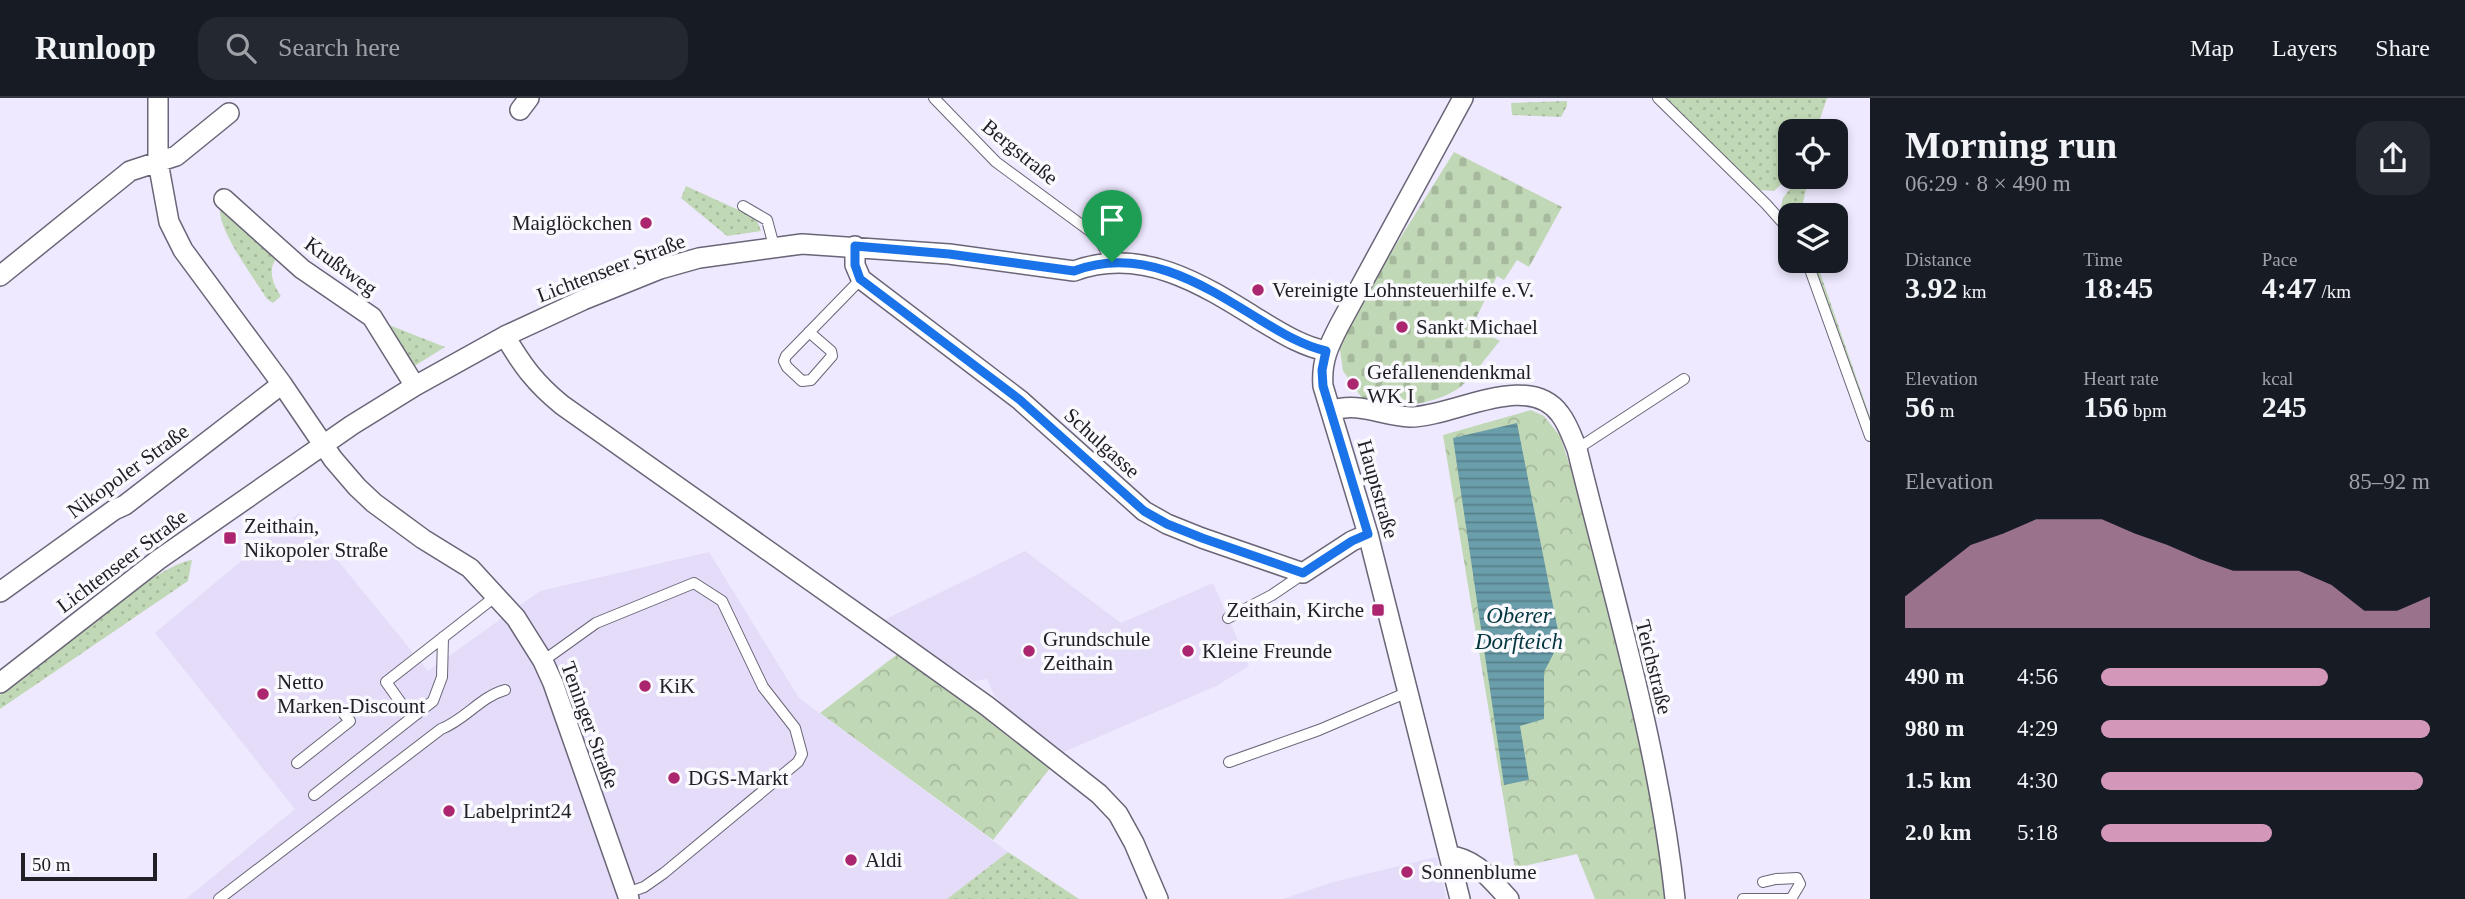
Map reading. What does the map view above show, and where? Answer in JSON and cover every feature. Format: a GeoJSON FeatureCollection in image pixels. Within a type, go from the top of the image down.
{"type":"FeatureCollection","features":[{"type":"Feature","properties":{"kind":"street"},"geometry":{"type":"LineString","coordinates":[[158,98],[158,162],[169,222],[183,250],[324,445]]}},
{"type":"Feature","properties":{"kind":"street","name":"Hauptstraße"},"geometry":{"type":"LineString","coordinates":[[1460,899],[1368,534],[1323,386],[1322,370],[1326,351],[1463,98]]}},
{"type":"Feature","properties":{"kind":"street"},"geometry":{"type":"LineString","coordinates":[[0,276],[130,171],[176,156],[229,113]]}},
{"type":"Feature","properties":{"kind":"street","name":"Krußtweg"},"geometry":{"type":"LineString","coordinates":[[224,199],[302,269],[372,317],[415,386]]}},
{"type":"Feature","properties":{"kind":"street","name":"Lichtenseer Straße"},"geometry":{"type":"LineString","coordinates":[[0,683],[136,576],[324,445],[415,386],[505,336],[583,300],[660,269],[699,258],[802,244],[949,254],[1074,271],[1091,264],[1112,262],[1153,265],[1226,299],[1296,341],[1326,351]]}},
{"type":"Feature","properties":{"kind":"street"},"geometry":{"type":"LineString","coordinates":[[855,246],[855,265],[860,279]]}},
{"type":"Feature","properties":{"kind":"street","name":"Schulgasse"},"geometry":{"type":"LineString","coordinates":[[860,279],[1020,400],[1144,511],[1178,529],[1303,573]]}},
{"type":"Feature","properties":{"kind":"street"},"geometry":{"type":"LineString","coordinates":[[505,336],[521,364],[541,388],[562,405],[987,706],[1099,794],[1118,814],[1134,843],[1158,899]]}},
{"type":"Feature","properties":{"kind":"street","name":"Nikopoler Straße"},"geometry":{"type":"LineString","coordinates":[[0,592],[114,510],[125,505],[282,384]]}},
{"type":"Feature","properties":{"kind":"street","name":"Teichstraße"},"geometry":{"type":"LineString","coordinates":[[1331,411],[1354,406],[1389,415],[1414,417],[1437,414],[1510,395],[1546,401],[1559,413],[1577,449],[1648,738],[1668,838],[1675,899]]}},
{"type":"Feature","properties":{"kind":"street","name":"Teninger Straße"},"geometry":{"type":"LineString","coordinates":[[324,445],[357,487],[374,503],[423,539],[470,568],[516,618],[552,683],[628,896]]}},
{"type":"Feature","properties":{"kind":"street"},"geometry":{"type":"LineString","coordinates":[[1303,573],[1352,541],[1368,534]]}},
{"type":"Feature","properties":{"kind":"street"},"geometry":{"type":"LineString","coordinates":[[1449,856],[1468,860],[1483,871],[1509,899]]}},
{"type":"Feature","properties":{"kind":"lane","name":"Bergstraße"},"geometry":{"type":"LineString","coordinates":[[934,98],[996,162],[1098,237],[1112,262]]}},
{"type":"Feature","properties":{"kind":"lane"},"geometry":{"type":"LineString","coordinates":[[1658,98],[1778,218]]}},
{"type":"Feature","properties":{"kind":"lane"},"geometry":{"type":"LineString","coordinates":[[743,206],[767,220],[774,246]]}},
{"type":"Feature","properties":{"kind":"lane"},"geometry":{"type":"LineString","coordinates":[[1811,273],[1870,436]]}},
{"type":"Feature","properties":{"kind":"lane"},"geometry":{"type":"LineString","coordinates":[[809,331],[831,351],[832,356],[811,380],[802,381],[787,367],[784,361],[786,356],[809,331],[860,279]]}},
{"type":"Feature","properties":{"kind":"lane"},"geometry":{"type":"LineString","coordinates":[[1577,449],[1684,379]]}},
{"type":"Feature","properties":{"kind":"lane"},"geometry":{"type":"LineString","coordinates":[[1228,618],[1272,595],[1303,573]]}},
{"type":"Feature","properties":{"kind":"lane"},"geometry":{"type":"LineString","coordinates":[[542,661],[596,623],[694,583],[722,601],[763,687],[795,728],[802,754],[798,762],[664,873],[628,896]]}},
{"type":"Feature","properties":{"kind":"lane"},"geometry":{"type":"LineString","coordinates":[[417,714],[406,710],[386,682],[496,596]]}},
{"type":"Feature","properties":{"kind":"lane"},"geometry":{"type":"LineString","coordinates":[[314,794],[433,701],[442,677],[443,637]]}},
{"type":"Feature","properties":{"kind":"lane"},"geometry":{"type":"LineString","coordinates":[[219,899],[441,729],[454,723],[491,694],[505,690]]}},
{"type":"Feature","properties":{"kind":"lane"},"geometry":{"type":"LineString","coordinates":[[1229,762],[1319,730],[1408,692]]}},
{"type":"Feature","properties":{"kind":"lane"},"geometry":{"type":"LineString","coordinates":[[297,763],[350,721],[344,714]]}},
{"type":"Feature","properties":{"kind":"lane"},"geometry":{"type":"LineString","coordinates":[[1743,899],[1791,899],[1800,884],[1797,878],[1763,882]]}},
{"type":"Feature","properties":{"kind":"shaded area"},"geometry":{"type":"Polygon","coordinates":[[[299,513],[428,671],[540,591],[709,552],[799,698],[1008,852],[947,899],[186,899],[295,809],[155,633],[299,513]]]}},
{"type":"Feature","properties":{"kind":"shaded area","name":"Grundschule Zeithain"},"geometry":{"type":"Polygon","coordinates":[[[1025,551],[1121,623],[1213,583],[1249,666],[1216,686],[1059,754],[1043,736],[1019,721],[994,695],[987,679],[974,681],[878,623],[1025,551]]]}},
{"type":"Feature","properties":{"kind":"shaded area","name":"Sonnenblume"},"geometry":{"type":"Polygon","coordinates":[[[1436,857],[1446,897],[1444,899],[1283,899],[1333,882],[1436,857]]]}},
{"type":"Feature","properties":{"kind":"green space"},"geometry":{"type":"Polygon","coordinates":[[[1664,98],[1827,98],[1820,119],[1778,119],[1778,187],[1774,191],[1759,190],[1664,98]]]}},
{"type":"Feature","properties":{"kind":"green space"},"geometry":{"type":"Polygon","coordinates":[[[1567,101],[1561,117],[1512,115],[1511,103],[1567,101]]]}},
{"type":"Feature","properties":{"kind":"green space"},"geometry":{"type":"Polygon","coordinates":[[[1454,152],[1562,207],[1529,267],[1517,260],[1504,280],[1497,276],[1472,326],[1500,341],[1467,381],[1456,390],[1423,403],[1387,405],[1364,401],[1343,371],[1339,343],[1359,304],[1454,152]]]}},
{"type":"Feature","properties":{"kind":"green space"},"geometry":{"type":"Polygon","coordinates":[[[686,186],[756,218],[761,231],[727,236],[681,198],[686,186]]]}},
{"type":"Feature","properties":{"kind":"green space"},"geometry":{"type":"Polygon","coordinates":[[[1790,189],[1806,189],[1803,203],[1782,203],[1790,189]]]}},
{"type":"Feature","properties":{"kind":"green space"},"geometry":{"type":"Polygon","coordinates":[[[223,208],[277,258],[272,267],[272,277],[281,296],[273,303],[267,299],[231,243],[221,220],[220,211],[223,208]]]}},
{"type":"Feature","properties":{"kind":"green space"},"geometry":{"type":"Polygon","coordinates":[[[1817,273],[1820,273],[1870,417],[1870,425],[1817,273]]]}},
{"type":"Feature","properties":{"kind":"green space"},"geometry":{"type":"Polygon","coordinates":[[[389,325],[445,347],[413,367],[389,325]]]}},
{"type":"Feature","properties":{"kind":"green space"},"geometry":{"type":"Polygon","coordinates":[[[1531,410],[1544,416],[1560,436],[1587,518],[1643,741],[1667,899],[1595,899],[1577,854],[1515,868],[1443,435],[1531,410]]]}},
{"type":"Feature","properties":{"kind":"green space"},"geometry":{"type":"Polygon","coordinates":[[[192,560],[188,581],[0,709],[0,695],[96,618],[152,579],[192,560]]]}},
{"type":"Feature","properties":{"kind":"green space"},"geometry":{"type":"Polygon","coordinates":[[[899,653],[1051,767],[993,840],[820,713],[899,653]]]}},
{"type":"Feature","properties":{"kind":"green space"},"geometry":{"type":"Polygon","coordinates":[[[1008,852],[1079,899],[947,899],[1008,852]]]}},
{"type":"Feature","properties":{"kind":"water","name":"Oberer Dorfteich"},"geometry":{"type":"Polygon","coordinates":[[[1517,423],[1560,641],[1544,672],[1544,719],[1520,726],[1529,780],[1504,785],[1453,438],[1517,423]]]}},
{"type":"Feature","properties":{"kind":"place","name":"Maiglöckchen"},"geometry":{"type":"Point","coordinates":[646,223]}},
{"type":"Feature","properties":{"kind":"place","name":"Vereinigte Lohnsteuerhilfe e.V."},"geometry":{"type":"Point","coordinates":[1258,290]}},
{"type":"Feature","properties":{"kind":"place","name":"Sankt Michael"},"geometry":{"type":"Point","coordinates":[1402,327]}},
{"type":"Feature","properties":{"kind":"place","name":"Gefallenendenkmal WK I"},"geometry":{"type":"Point","coordinates":[1353,384]}},
{"type":"Feature","properties":{"kind":"place","name":"Zeithain, Nikopoler Straße"},"geometry":{"type":"Point","coordinates":[230,538]}},
{"type":"Feature","properties":{"kind":"place","name":"Zeithain, Kirche"},"geometry":{"type":"Point","coordinates":[1378,610]}},
{"type":"Feature","properties":{"kind":"place","name":"Grundschule Zeithain"},"geometry":{"type":"Point","coordinates":[1029,651]}},
{"type":"Feature","properties":{"kind":"place","name":"Kleine Freunde"},"geometry":{"type":"Point","coordinates":[1188,651]}},
{"type":"Feature","properties":{"kind":"place","name":"KiK"},"geometry":{"type":"Point","coordinates":[645,686]}},
{"type":"Feature","properties":{"kind":"place","name":"Netto Marken-Discount"},"geometry":{"type":"Point","coordinates":[263,694]}},
{"type":"Feature","properties":{"kind":"place","name":"DGS-Markt"},"geometry":{"type":"Point","coordinates":[674,778]}},
{"type":"Feature","properties":{"kind":"place","name":"Labelprint24"},"geometry":{"type":"Point","coordinates":[449,811]}},
{"type":"Feature","properties":{"kind":"place","name":"Aldi"},"geometry":{"type":"Point","coordinates":[851,860]}},
{"type":"Feature","properties":{"kind":"place","name":"Sonnenblume"},"geometry":{"type":"Point","coordinates":[1407,872]}},
{"type":"Feature","properties":{"kind":"route"},"geometry":{"type":"LineString","coordinates":[[855,246],[949,254],[1074,271],[1091,264],[1112,262],[1153,265],[1181,276],[1226,299],[1296,341],[1326,351],[1322,370],[1323,386],[1368,534],[1352,541],[1303,573],[1288,570],[1167,524],[1144,511],[989,375],[860,279],[855,265],[855,246]]}}]}
